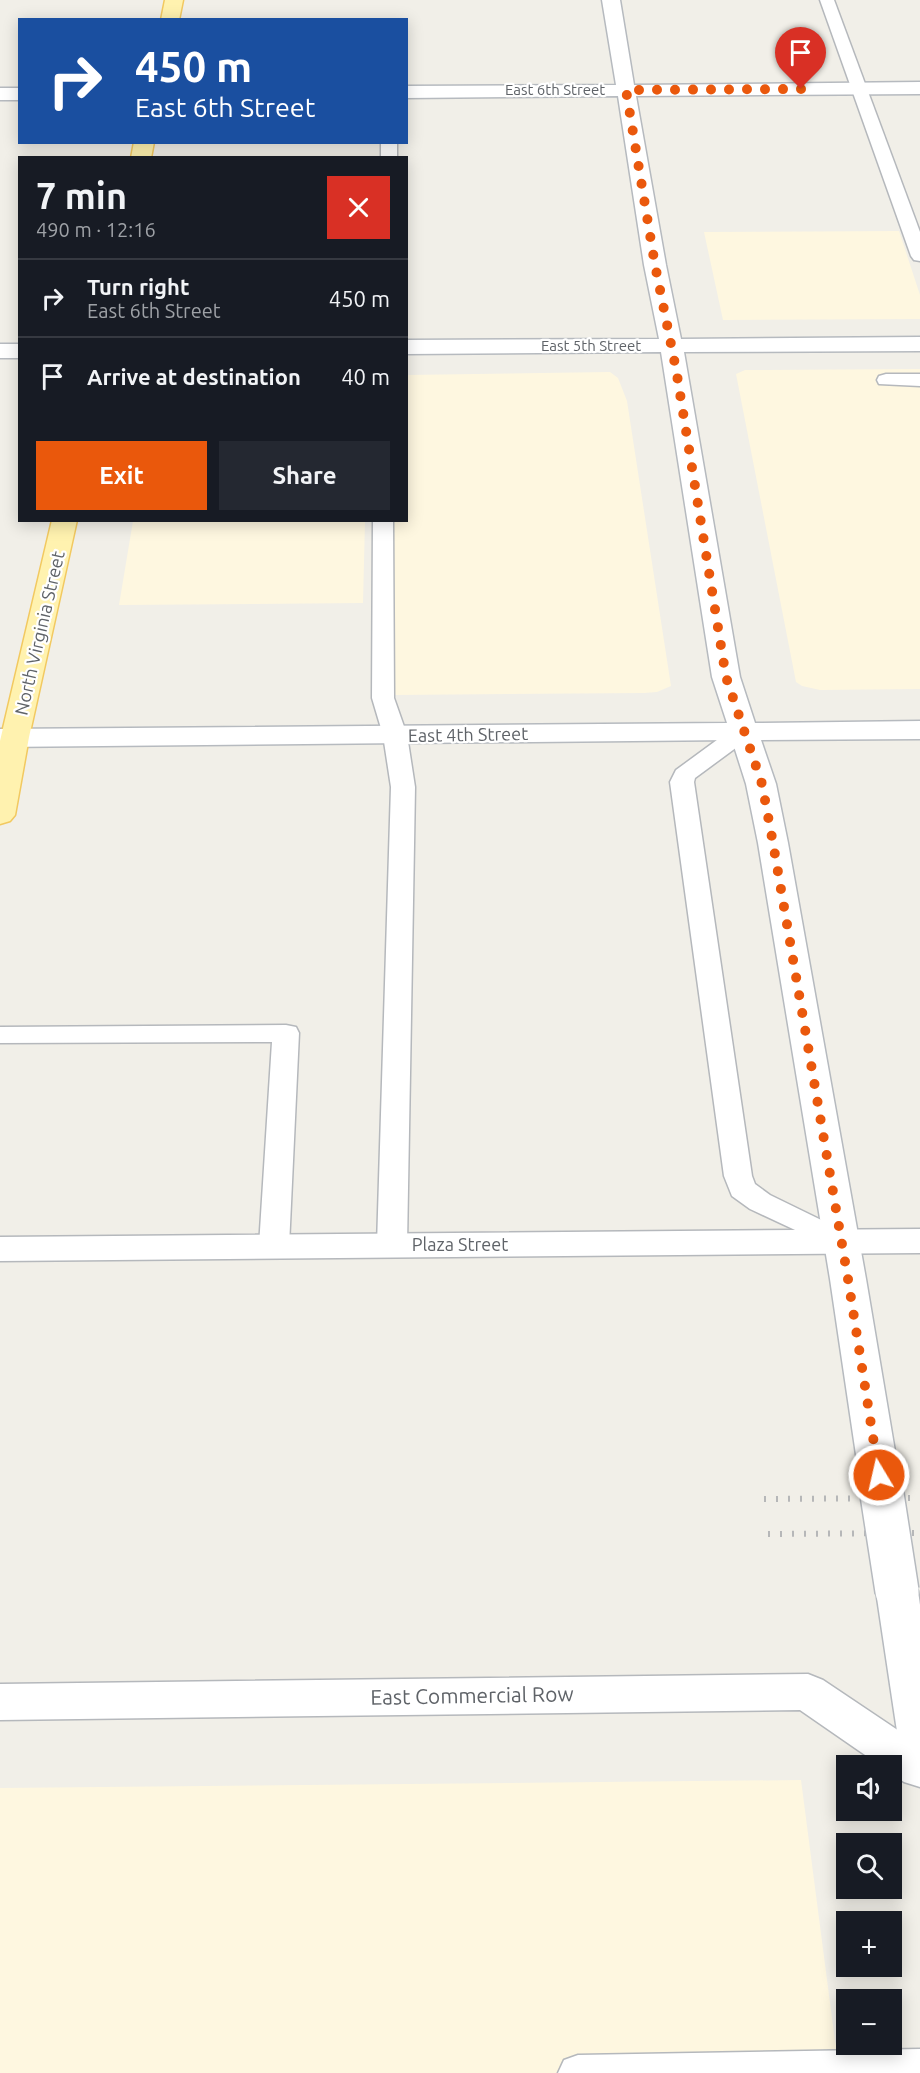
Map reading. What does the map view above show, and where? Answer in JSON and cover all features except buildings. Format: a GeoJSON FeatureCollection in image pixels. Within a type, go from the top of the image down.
{"type":"FeatureCollection","features":[{"type":"Feature","properties":{"kind":"main road"},"geometry":{"type":"LineString","coordinates":[[170,18],[174,0]]}},
{"type":"Feature","properties":{"kind":"main road"},"geometry":{"type":"LineString","coordinates":[[610,0],[655,265],[672,345],[726,677],[762,784],[773,843],[842,1242],[920,1737]]}},
{"type":"Feature","properties":{"kind":"main road","name":"East 6th Street"},"geometry":{"type":"LineString","coordinates":[[408,92],[920,88]]}},
{"type":"Feature","properties":{"kind":"main road"},"geometry":{"type":"LineString","coordinates":[[0,94],[18,94]]}},
{"type":"Feature","properties":{"kind":"main road","name":"East 5th Street"},"geometry":{"type":"LineString","coordinates":[[408,347],[920,344]]}},
{"type":"Feature","properties":{"kind":"main road"},"geometry":{"type":"LineString","coordinates":[[0,351],[18,351]]}},
{"type":"Feature","properties":{"kind":"main road","name":"North Virginia Street"},"geometry":{"type":"LineString","coordinates":[[0,815],[8,737],[64,522]]}},
{"type":"Feature","properties":{"kind":"main road","name":"East 4th Street"},"geometry":{"type":"LineString","coordinates":[[8,737],[920,730]]}},
{"type":"Feature","properties":{"kind":"main road","name":"Plaza Street"},"geometry":{"type":"LineString","coordinates":[[0,1249],[920,1240]]}},
{"type":"Feature","properties":{"kind":"main road","name":"East Commercial Row"},"geometry":{"type":"LineString","coordinates":[[0,1702],[808,1692],[920,1769]]}},
{"type":"Feature","properties":{"kind":"lane"},"geometry":{"type":"LineString","coordinates":[[827,0],[920,256]]}},
{"type":"Feature","properties":{"kind":"lane"},"geometry":{"type":"LineString","coordinates":[[886,380],[920,380]]}},
{"type":"Feature","properties":{"kind":"lane"},"geometry":{"type":"LineString","coordinates":[[383,522],[383,698],[395,735],[403,787],[392,1245]]}},
{"type":"Feature","properties":{"kind":"lane"},"geometry":{"type":"LineString","coordinates":[[744,731],[684,775],[682,782],[738,1176],[742,1189],[760,1202],[842,1242]]}},
{"type":"Feature","properties":{"kind":"lane"},"geometry":{"type":"LineString","coordinates":[[0,1035],[286,1033],[274,1246]]}},
{"type":"Feature","properties":{"kind":"lane"},"geometry":{"type":"LineString","coordinates":[[578,2073],[920,2067]]}},
{"type":"Feature","properties":{"kind":"shaded area"},"geometry":{"type":"Polygon","coordinates":[[[899,231],[920,295],[920,319],[723,320],[704,232],[899,231]]]}},
{"type":"Feature","properties":{"kind":"shaded area"},"geometry":{"type":"Polygon","coordinates":[[[920,369],[920,689],[820,690],[802,686],[796,682],[736,374],[745,370],[920,369]]]}},
{"type":"Feature","properties":{"kind":"shaded area"},"geometry":{"type":"Polygon","coordinates":[[[610,372],[618,378],[627,401],[671,686],[657,692],[644,693],[393,695],[394,522],[408,522],[408,375],[610,372]]]}},
{"type":"Feature","properties":{"kind":"shaded area"},"geometry":{"type":"Polygon","coordinates":[[[133,522],[365,522],[363,603],[119,605],[133,522]]]}},
{"type":"Feature","properties":{"kind":"shaded area"},"geometry":{"type":"Polygon","coordinates":[[[801,1780],[836,2055],[838,2055],[842,2073],[0,2073],[0,1788],[801,1780]]]}},
{"type":"Feature","properties":{"kind":"railway"},"geometry":{"type":"LineString","coordinates":[[764,1499],[920,1498]]}},
{"type":"Feature","properties":{"kind":"railway"},"geometry":{"type":"LineString","coordinates":[[768,1534],[920,1533]]}},
{"type":"Feature","properties":{"kind":"route"},"geometry":{"type":"LineString","coordinates":[[801,89],[626,90],[655,265],[676,369],[726,677],[762,784],[773,843],[848,1279],[879,1475]]}}]}
